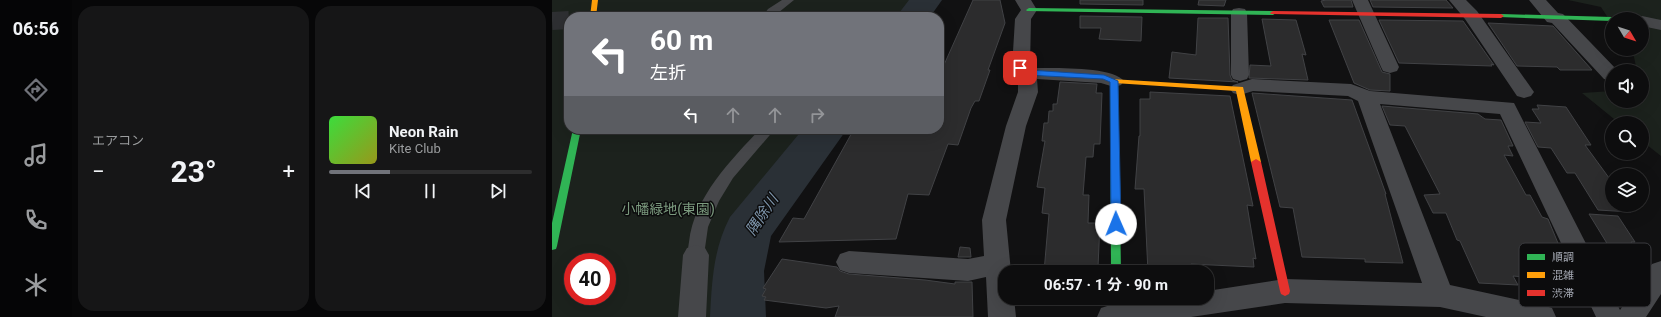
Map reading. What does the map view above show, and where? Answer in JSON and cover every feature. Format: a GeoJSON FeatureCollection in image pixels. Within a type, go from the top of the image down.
{"type":"FeatureCollection","features":[{"type":"Feature","properties":{"kind":"main road"},"geometry":{"type":"LineString","coordinates":[[594,12],[595,0]]}},
{"type":"Feature","properties":{"kind":"main road"},"geometry":{"type":"LineString","coordinates":[[1026,5],[1364,8],[1470,15],[1605,19]]}},
{"type":"Feature","properties":{"kind":"main road"},"geometry":{"type":"LineString","coordinates":[[1116,265],[1114,81],[1240,82],[1284,291]]}},
{"type":"Feature","properties":{"kind":"main road"},"geometry":{"type":"LineString","coordinates":[[552,246],[576,134]]}},
{"type":"Feature","properties":{"kind":"street"},"geometry":{"type":"LineString","coordinates":[[1457,0],[1470,15],[1524,92]]}},
{"type":"Feature","properties":{"kind":"street"},"geometry":{"type":"LineString","coordinates":[[1537,0],[1605,71]]}},
{"type":"Feature","properties":{"kind":"street"},"geometry":{"type":"LineString","coordinates":[[1026,5],[1023,20],[1020,68],[1027,73],[1104,77],[1114,81]]}},
{"type":"Feature","properties":{"kind":"street"},"geometry":{"type":"LineString","coordinates":[[1241,8],[1240,82],[1252,85],[1351,90],[1367,97],[1506,108],[1573,243]]}},
{"type":"Feature","properties":{"kind":"street"},"geometry":{"type":"LineString","coordinates":[[1364,8],[1390,67]]}},
{"type":"Feature","properties":{"kind":"street"},"geometry":{"type":"LineString","coordinates":[[1649,22],[1661,25]]}},
{"type":"Feature","properties":{"kind":"street"},"geometry":{"type":"LineString","coordinates":[[1002,317],[994,220],[1016,126],[1028,92],[1027,73]]}},
{"type":"Feature","properties":{"kind":"street"},"geometry":{"type":"LineString","coordinates":[[1367,97],[1440,295]]}},
{"type":"Feature","properties":{"kind":"street"},"geometry":{"type":"LineString","coordinates":[[692,317],[696,255]]}},
{"type":"Feature","properties":{"kind":"street"},"geometry":{"type":"LineString","coordinates":[[850,262],[968,270],[998,264]]}},
{"type":"Feature","properties":{"kind":"street"},"geometry":{"type":"LineString","coordinates":[[1651,287],[1661,272]]}},
{"type":"Feature","properties":{"kind":"street"},"geometry":{"type":"LineString","coordinates":[[1115,310],[1284,291],[1440,295],[1542,317]]}},
{"type":"Feature","properties":{"kind":"street"},"geometry":{"type":"LineString","coordinates":[[1605,307],[1610,317]]}},
{"type":"Feature","properties":{"kind":"street"},"geometry":{"type":"LineString","coordinates":[[1631,317],[1638,307]]}},
{"type":"Feature","properties":{"kind":"lane"},"geometry":{"type":"LineString","coordinates":[[771,12],[789,0]]}},
{"type":"Feature","properties":{"kind":"lane"},"geometry":{"type":"LineString","coordinates":[[696,255],[700,228],[715,192],[735,165],[763,134]]}},
{"type":"Feature","properties":{"kind":"green space","name":"小幡緑地(東園)"},"geometry":{"type":"Polygon","coordinates":[[[552,0],[932,0],[923,12],[564,12],[564,134],[828,134],[728,264],[726,317],[552,317],[552,0]]]}},
{"type":"Feature","properties":{"kind":"green space"},"geometry":{"type":"Polygon","coordinates":[[[1568,0],[1661,0],[1661,156],[1649,147],[1649,116],[1610,116],[1582,93],[1605,91],[1605,108],[1649,108],[1649,64],[1636,64],[1633,56],[1649,56],[1649,12],[1605,13],[1601,7],[1568,0]]]}},
{"type":"Feature","properties":{"kind":"building"},"geometry":{"type":"Polygon","coordinates":[[[973,0],[1000,0],[1005,23],[988,70],[990,70],[979,101],[975,101],[971,108],[958,145],[948,144],[929,195],[908,194],[896,239],[779,242],[793,218],[804,219],[851,134],[944,134],[944,65],[973,0]]]}},
{"type":"Feature","properties":{"kind":"building"},"geometry":{"type":"Polygon","coordinates":[[[1080,0],[1143,0],[1143,5],[1080,4],[1080,0]]]}},
{"type":"Feature","properties":{"kind":"building"},"geometry":{"type":"Polygon","coordinates":[[[1199,0],[1226,0],[1224,6],[1198,5],[1199,0]]]}},
{"type":"Feature","properties":{"kind":"building"},"geometry":{"type":"Polygon","coordinates":[[[1351,0],[1353,7],[1324,7],[1321,1],[1351,0]]]}},
{"type":"Feature","properties":{"kind":"building"},"geometry":{"type":"Polygon","coordinates":[[[1370,0],[1446,0],[1453,8],[1373,7],[1370,0]]]}},
{"type":"Feature","properties":{"kind":"building"},"geometry":{"type":"Polygon","coordinates":[[[1080,16],[1142,17],[1141,41],[1099,39],[1101,28],[1080,28],[1080,16]]]}},
{"type":"Feature","properties":{"kind":"building"},"geometry":{"type":"Polygon","coordinates":[[[1198,18],[1228,18],[1230,75],[1232,80],[1238,82],[1169,78],[1172,52],[1196,55],[1198,18]]]}},
{"type":"Feature","properties":{"kind":"building"},"geometry":{"type":"Polygon","coordinates":[[[1262,19],[1296,20],[1306,55],[1302,54],[1308,80],[1249,78],[1250,65],[1271,66],[1262,19]]]}},
{"type":"Feature","properties":{"kind":"building"},"geometry":{"type":"Polygon","coordinates":[[[1329,20],[1359,20],[1382,72],[1390,74],[1390,91],[1370,90],[1354,83],[1329,20]]]}},
{"type":"Feature","properties":{"kind":"building"},"geometry":{"type":"Polygon","coordinates":[[[1379,20],[1463,21],[1494,65],[1399,63],[1379,20]]]}},
{"type":"Feature","properties":{"kind":"building"},"geometry":{"type":"Polygon","coordinates":[[[1488,23],[1553,26],[1592,70],[1560,70],[1557,67],[1517,66],[1488,23]]]}},
{"type":"Feature","properties":{"kind":"building"},"geometry":{"type":"Polygon","coordinates":[[[1060,82],[1097,84],[1096,93],[1102,93],[1100,144],[1094,144],[1093,157],[1086,157],[1083,195],[1089,195],[1088,223],[1100,223],[1098,265],[1045,265],[1049,214],[1042,213],[1045,188],[1037,187],[1045,141],[1042,141],[1044,123],[1048,123],[1049,111],[1053,111],[1053,104],[1057,104],[1060,82]]]}},
{"type":"Feature","properties":{"kind":"building"},"geometry":{"type":"Polygon","coordinates":[[[1150,92],[1230,96],[1253,206],[1247,205],[1256,259],[1253,258],[1254,267],[1191,264],[1148,265],[1144,189],[1135,189],[1140,136],[1140,99],[1150,99],[1150,92]]]}},
{"type":"Feature","properties":{"kind":"building"},"geometry":{"type":"Polygon","coordinates":[[[1252,93],[1352,100],[1386,194],[1403,263],[1365,262],[1365,259],[1302,257],[1293,208],[1280,207],[1252,93]]]}},
{"type":"Feature","properties":{"kind":"building"},"geometry":{"type":"Polygon","coordinates":[[[1537,105],[1566,107],[1591,145],[1585,145],[1605,172],[1605,210],[1598,210],[1575,173],[1567,173],[1551,148],[1538,147],[1525,122],[1541,123],[1532,109],[1539,109],[1537,105]]]}},
{"type":"Feature","properties":{"kind":"building"},"geometry":{"type":"Polygon","coordinates":[[[1382,106],[1478,114],[1485,119],[1501,120],[1513,146],[1508,146],[1513,156],[1504,155],[1526,195],[1530,195],[1542,217],[1548,219],[1558,243],[1519,243],[1519,276],[1513,276],[1518,285],[1479,283],[1460,241],[1457,240],[1446,213],[1433,213],[1424,195],[1440,194],[1405,126],[1390,125],[1382,106]]]}},
{"type":"Feature","properties":{"kind":"building"},"geometry":{"type":"Polygon","coordinates":[[[1589,214],[1618,216],[1635,242],[1607,243],[1589,214]]]}},
{"type":"Feature","properties":{"kind":"building"},"geometry":{"type":"Polygon","coordinates":[[[960,247],[970,248],[971,257],[958,257],[960,247]]]}},
{"type":"Feature","properties":{"kind":"building"},"geometry":{"type":"Polygon","coordinates":[[[782,259],[837,267],[840,271],[849,274],[955,284],[955,282],[972,282],[973,317],[835,317],[839,306],[826,308],[764,300],[766,297],[762,296],[766,289],[763,288],[782,259]]]}},
{"type":"Feature","properties":{"kind":"waterway","name":"隅除川"},"geometry":{"type":"LineString","coordinates":[[917,12],[926,0]]}},
{"type":"Feature","properties":{"kind":"waterway","name":"隅除川"},"geometry":{"type":"LineString","coordinates":[[738,317],[738,271],[747,231],[822,134]]}},
{"type":"Feature","properties":{"kind":"tunnel"},"geometry":{"type":"LineString","coordinates":[[552,21],[564,20]]}},
{"type":"Feature","properties":{"kind":"traffic: fast"},"geometry":{"type":"LineString","coordinates":[[1029,10],[1273,13]]}},
{"type":"Feature","properties":{"kind":"traffic: fast"},"geometry":{"type":"LineString","coordinates":[[1501,16],[1605,19]]}},
{"type":"Feature","properties":{"kind":"traffic: fast"},"geometry":{"type":"LineString","coordinates":[[1114,81],[1116,265]]}},
{"type":"Feature","properties":{"kind":"traffic: fast"},"geometry":{"type":"LineString","coordinates":[[552,246],[576,134]]}},
{"type":"Feature","properties":{"kind":"traffic: slow"},"geometry":{"type":"LineString","coordinates":[[594,12],[595,0]]}},
{"type":"Feature","properties":{"kind":"traffic: slow"},"geometry":{"type":"LineString","coordinates":[[1114,81],[1240,89],[1256,162]]}},
{"type":"Feature","properties":{"kind":"traffic: jam"},"geometry":{"type":"LineString","coordinates":[[1273,13],[1501,16]]}},
{"type":"Feature","properties":{"kind":"traffic: jam"},"geometry":{"type":"LineString","coordinates":[[1256,162],[1285,291]]}},
{"type":"Feature","properties":{"kind":"route"},"geometry":{"type":"LineString","coordinates":[[1020,68],[1027,73],[1104,77],[1114,81],[1116,224]]}}]}
